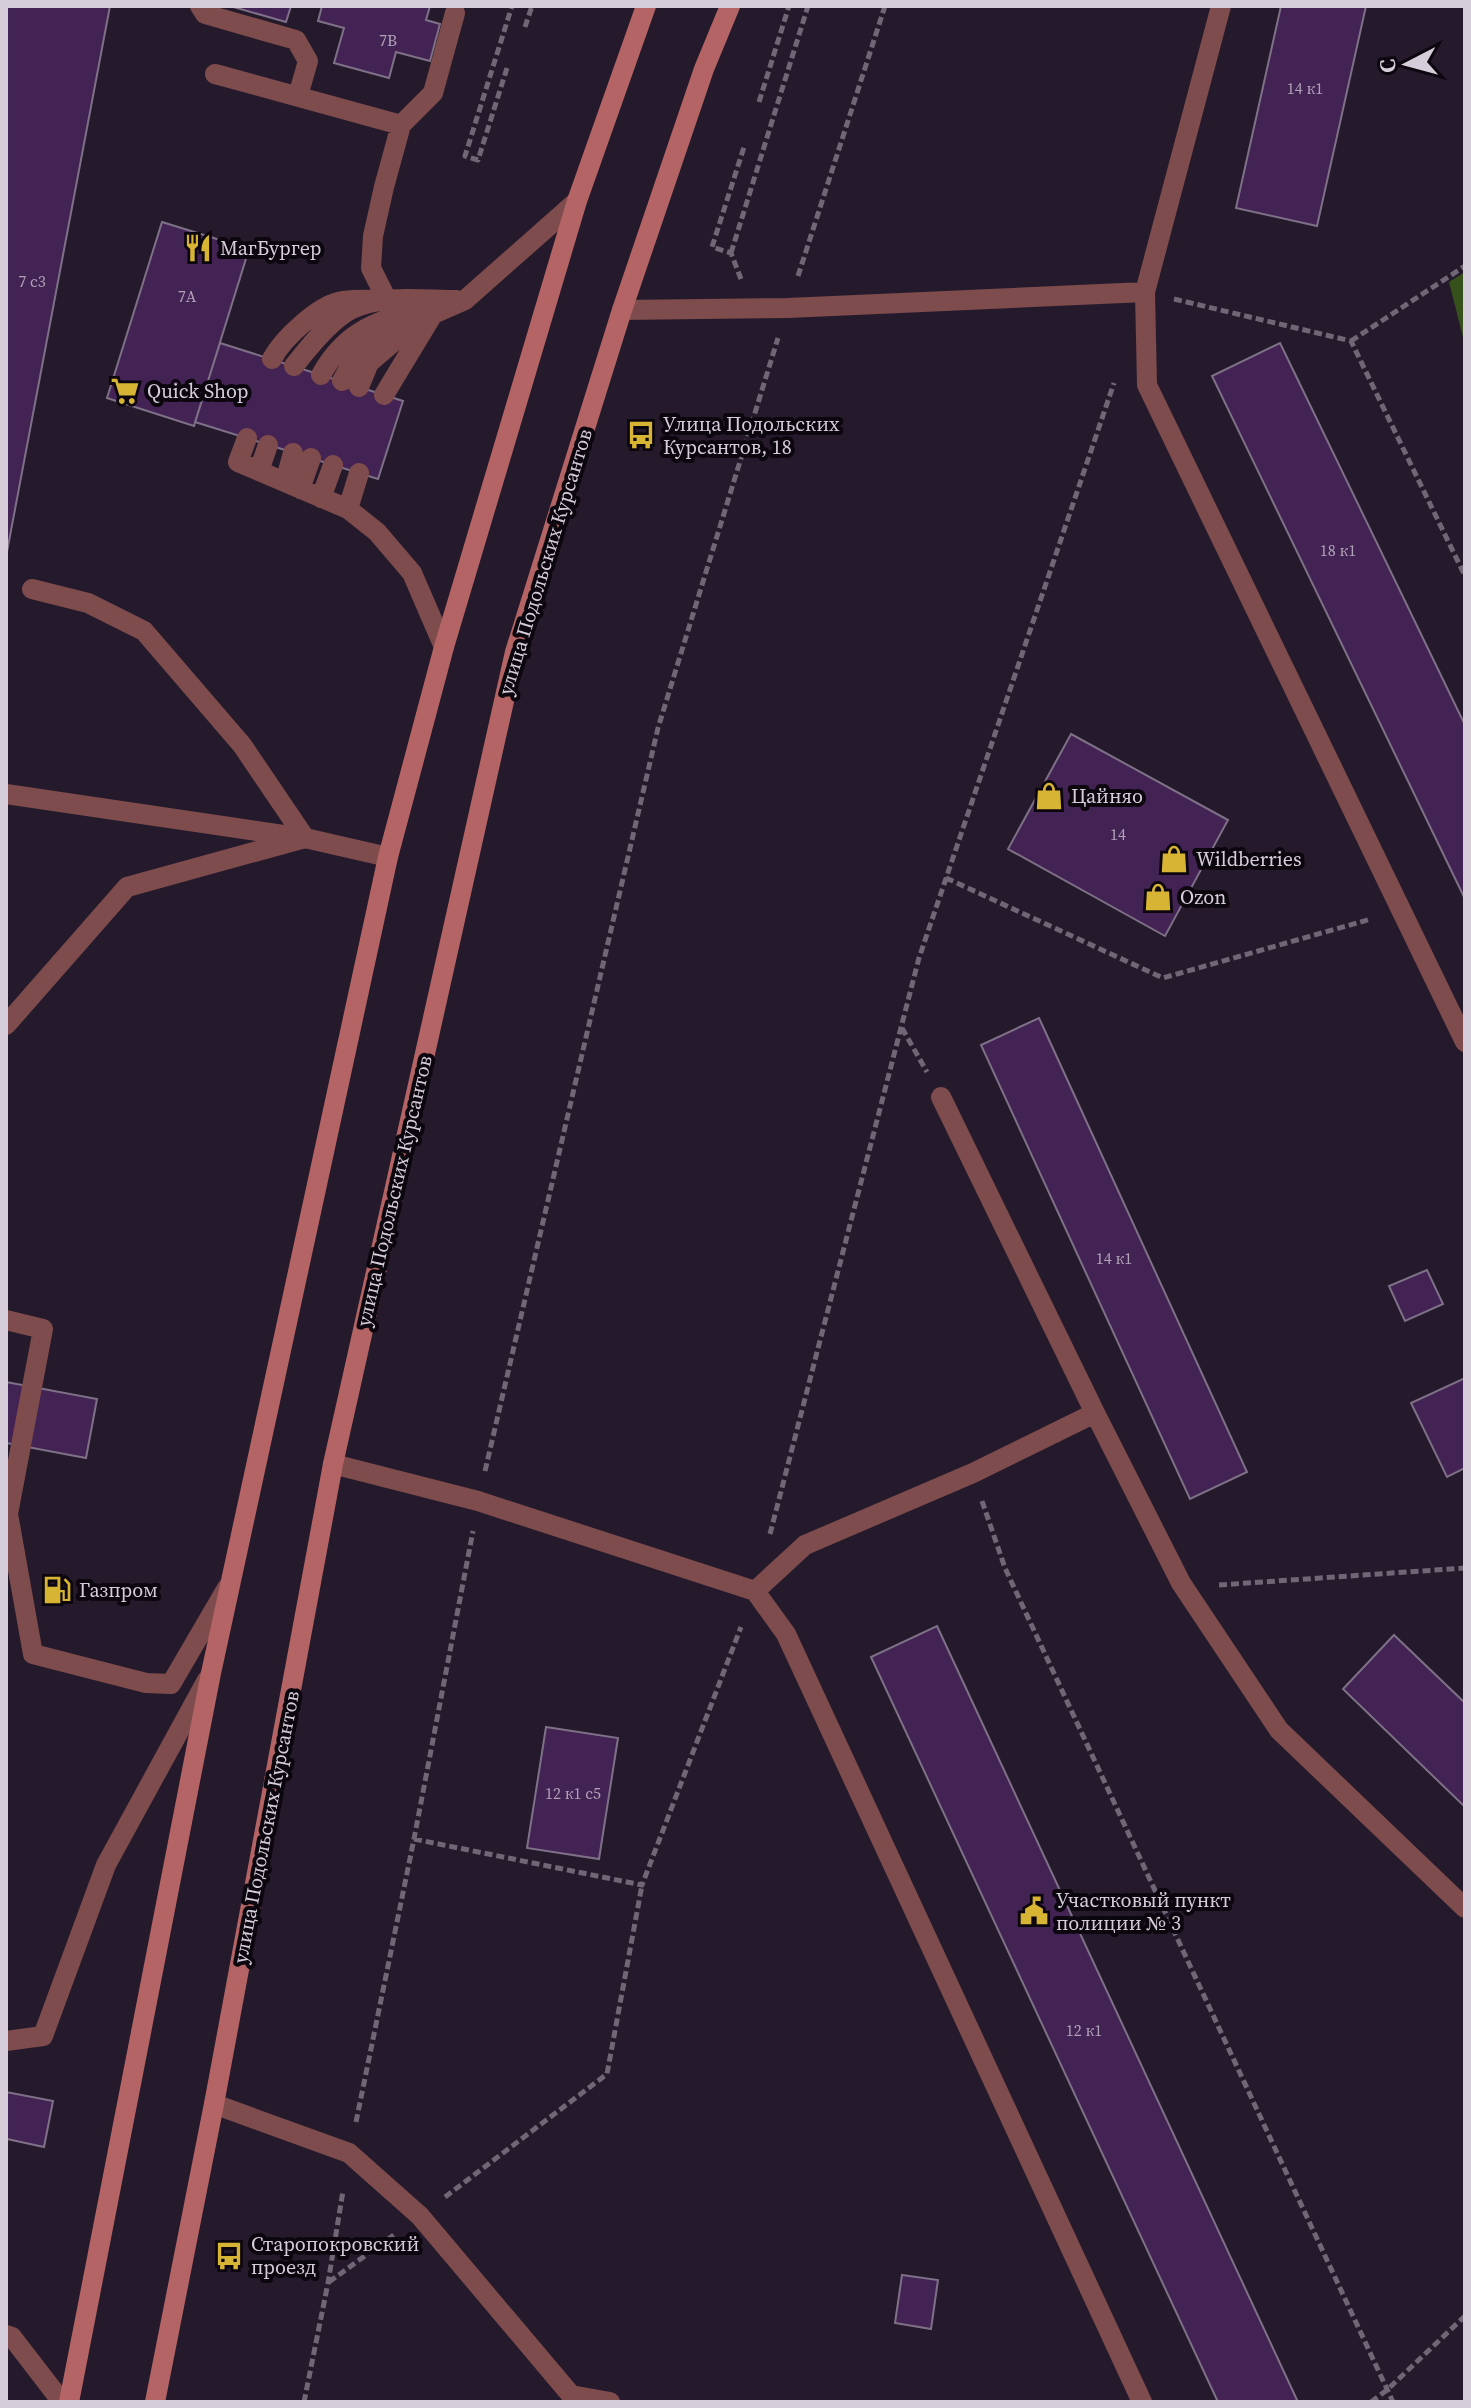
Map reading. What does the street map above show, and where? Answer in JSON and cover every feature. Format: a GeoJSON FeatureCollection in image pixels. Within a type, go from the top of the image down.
{"type":"FeatureCollection","features":[{"type":"Feature","properties":{"kind":"main road"},"geometry":{"type":"LineString","coordinates":[[69,2402],[211,1673],[388,857],[444,647],[577,201],[646,6]]}},
{"type":"Feature","properties":{"kind":"main road","name":"улица Подольских Курсантов"},"geometry":{"type":"LineString","coordinates":[[155,2402],[214,2104],[333,1464],[515,652],[622,310],[704,69],[730,6]]}},
{"type":"Feature","properties":{"kind":"lane"},"geometry":{"type":"LineString","coordinates":[[200,6],[205,14],[296,40],[308,61],[298,96]]}},
{"type":"Feature","properties":{"kind":"lane"},"geometry":{"type":"LineString","coordinates":[[1221,6],[1145,292],[1147,385],[1465,1042]]}},
{"type":"Feature","properties":{"kind":"lane"},"geometry":{"type":"LineString","coordinates":[[387,300],[371,268],[373,236],[381,199],[401,125],[433,93],[455,13]]}},
{"type":"Feature","properties":{"kind":"lane"},"geometry":{"type":"LineString","coordinates":[[215,74],[401,125]]}},
{"type":"Feature","properties":{"kind":"lane"},"geometry":{"type":"LineString","coordinates":[[350,384],[357,352],[378,334],[465,300],[577,201]]}},
{"type":"Feature","properties":{"kind":"lane"},"geometry":{"type":"LineString","coordinates":[[622,310],[788,308],[1145,292]]}},
{"type":"Feature","properties":{"kind":"lane"},"geometry":{"type":"LineString","coordinates":[[294,366],[313,342],[351,310],[387,300]]}},
{"type":"Feature","properties":{"kind":"lane"},"geometry":{"type":"LineString","coordinates":[[272,359],[279,346],[300,324],[339,301],[465,300]]}},
{"type":"Feature","properties":{"kind":"lane"},"geometry":{"type":"LineString","coordinates":[[321,375],[332,354],[374,323],[465,300]]}},
{"type":"Feature","properties":{"kind":"lane"},"geometry":{"type":"LineString","coordinates":[[384,395],[433,314]]}},
{"type":"Feature","properties":{"kind":"lane"},"geometry":{"type":"LineString","coordinates":[[247,438],[238,462],[348,509],[377,532],[412,573],[444,647]]}},
{"type":"Feature","properties":{"kind":"lane"},"geometry":{"type":"LineString","coordinates":[[259,471],[268,445]]}},
{"type":"Feature","properties":{"kind":"lane"},"geometry":{"type":"LineString","coordinates":[[292,485],[302,456]]}},
{"type":"Feature","properties":{"kind":"lane"},"geometry":{"type":"LineString","coordinates":[[321,498],[333,465]]}},
{"type":"Feature","properties":{"kind":"lane"},"geometry":{"type":"LineString","coordinates":[[348,509],[359,473]]}},
{"type":"Feature","properties":{"kind":"lane"},"geometry":{"type":"LineString","coordinates":[[32,589],[88,603],[144,631],[242,745],[305,838]]}},
{"type":"Feature","properties":{"kind":"lane"},"geometry":{"type":"LineString","coordinates":[[6,794],[305,838],[388,857]]}},
{"type":"Feature","properties":{"kind":"lane"},"geometry":{"type":"LineString","coordinates":[[6,1025],[127,887],[305,838]]}},
{"type":"Feature","properties":{"kind":"lane"},"geometry":{"type":"LineString","coordinates":[[941,1097],[1181,1583],[1279,1730],[1465,1908]]}},
{"type":"Feature","properties":{"kind":"lane"},"geometry":{"type":"LineString","coordinates":[[6,1320],[43,1329],[8,1514],[33,1654],[146,1683],[171,1684],[231,1581]]}},
{"type":"Feature","properties":{"kind":"lane"},"geometry":{"type":"LineString","coordinates":[[755,1591],[805,1545],[973,1473],[1095,1413]]}},
{"type":"Feature","properties":{"kind":"lane"},"geometry":{"type":"LineString","coordinates":[[333,1464],[478,1501],[755,1591],[786,1634],[1142,2402]]}},
{"type":"Feature","properties":{"kind":"lane"},"geometry":{"type":"LineString","coordinates":[[6,2041],[43,2036],[106,1865],[211,1673]]}},
{"type":"Feature","properties":{"kind":"lane"},"geometry":{"type":"LineString","coordinates":[[214,2104],[349,2153],[420,2216],[570,2399],[610,2402]]}},
{"type":"Feature","properties":{"kind":"lane"},"geometry":{"type":"LineString","coordinates":[[6,2335],[12,2337],[62,2402]]}},
{"type":"Feature","properties":{"kind":"path"},"geometry":{"type":"LineString","coordinates":[[507,68],[478,160],[465,156],[512,6]]}},
{"type":"Feature","properties":{"kind":"path"},"geometry":{"type":"LineString","coordinates":[[525,27],[532,6]]}},
{"type":"Feature","properties":{"kind":"path"},"geometry":{"type":"LineString","coordinates":[[759,102],[789,6]]}},
{"type":"Feature","properties":{"kind":"path"},"geometry":{"type":"LineString","coordinates":[[742,282],[731,253],[808,6]]}},
{"type":"Feature","properties":{"kind":"path"},"geometry":{"type":"LineString","coordinates":[[304,2402],[328,2283],[349,2153],[414,1839],[478,1501],[658,728],[885,6]]}},
{"type":"Feature","properties":{"kind":"path"},"geometry":{"type":"LineString","coordinates":[[731,253],[712,247],[745,144]]}},
{"type":"Feature","properties":{"kind":"path"},"geometry":{"type":"LineString","coordinates":[[1145,292],[1351,341],[1465,266]]}},
{"type":"Feature","properties":{"kind":"path"},"geometry":{"type":"LineString","coordinates":[[1351,341],[1465,576]]}},
{"type":"Feature","properties":{"kind":"path"},"geometry":{"type":"LineString","coordinates":[[328,2283],[607,2074],[642,1885],[755,1591],[919,958],[1114,382]]}},
{"type":"Feature","properties":{"kind":"path"},"geometry":{"type":"LineString","coordinates":[[946,878],[1163,978],[1401,911]]}},
{"type":"Feature","properties":{"kind":"path"},"geometry":{"type":"LineString","coordinates":[[901,1026],[941,1097]]}},
{"type":"Feature","properties":{"kind":"path"},"geometry":{"type":"LineString","coordinates":[[973,1473],[1005,1568],[1393,2402]]}},
{"type":"Feature","properties":{"kind":"path"},"geometry":{"type":"LineString","coordinates":[[1181,1583],[1209,1586],[1465,1568]]}},
{"type":"Feature","properties":{"kind":"path"},"geometry":{"type":"LineString","coordinates":[[414,1839],[642,1885]]}},
{"type":"Feature","properties":{"kind":"path"},"geometry":{"type":"LineString","coordinates":[[1371,2402],[1465,2316]]}},
{"type":"Feature","properties":{"kind":"green space"},"geometry":{"type":"Polygon","coordinates":[[[1465,272],[1465,345],[1449,282],[1465,272]]]}},
{"type":"Feature","properties":{"kind":"building"},"geometry":{"type":"Polygon","coordinates":[[[6,6],[110,6],[6,557],[6,6]]]}},
{"type":"Feature","properties":{"kind":"building"},"geometry":{"type":"Polygon","coordinates":[[[230,6],[291,6],[286,22],[230,6]]]}},
{"type":"Feature","properties":{"kind":"building"},"geometry":{"type":"Polygon","coordinates":[[[322,6],[430,6],[426,20],[440,24],[430,61],[396,52],[389,78],[334,63],[344,28],[318,21],[322,6]]]}},
{"type":"Feature","properties":{"kind":"building"},"geometry":{"type":"Polygon","coordinates":[[[1281,6],[1366,6],[1317,226],[1236,208],[1281,6]]]}},
{"type":"Feature","properties":{"kind":"building"},"geometry":{"type":"Polygon","coordinates":[[[162,222],[249,249],[194,426],[107,398],[162,222]]]}},
{"type":"Feature","properties":{"kind":"building"},"geometry":{"type":"Polygon","coordinates":[[[220,343],[403,401],[378,479],[195,422],[220,343]]]}},
{"type":"Feature","properties":{"kind":"building"},"geometry":{"type":"Polygon","coordinates":[[[1280,343],[1465,725],[1465,899],[1212,376],[1280,343]]]}},
{"type":"Feature","properties":{"kind":"building"},"geometry":{"type":"Polygon","coordinates":[[[1071,734],[1228,820],[1165,936],[1008,849],[1071,734]]]}},
{"type":"Feature","properties":{"kind":"building"},"geometry":{"type":"Polygon","coordinates":[[[1039,1018],[1247,1472],[1190,1499],[981,1045],[1039,1018]]]}},
{"type":"Feature","properties":{"kind":"building"},"geometry":{"type":"Polygon","coordinates":[[[1427,1270],[1443,1304],[1405,1321],[1389,1286],[1427,1270]]]}},
{"type":"Feature","properties":{"kind":"building"},"geometry":{"type":"Polygon","coordinates":[[[1465,1378],[1465,1468],[1447,1477],[1411,1403],[1465,1378]]]}},
{"type":"Feature","properties":{"kind":"building"},"geometry":{"type":"Polygon","coordinates":[[[6,1382],[97,1399],[86,1458],[6,1443],[6,1382]]]}},
{"type":"Feature","properties":{"kind":"building"},"geometry":{"type":"Polygon","coordinates":[[[937,1626],[1298,2402],[1218,2402],[871,1657],[937,1626]]]}},
{"type":"Feature","properties":{"kind":"building"},"geometry":{"type":"Polygon","coordinates":[[[1394,1635],[1465,1703],[1465,1807],[1343,1689],[1394,1635]]]}},
{"type":"Feature","properties":{"kind":"building"},"geometry":{"type":"Polygon","coordinates":[[[546,1727],[618,1738],[599,1859],[527,1848],[546,1727]]]}},
{"type":"Feature","properties":{"kind":"building"},"geometry":{"type":"Polygon","coordinates":[[[6,2092],[53,2101],[44,2147],[7,2139],[6,2144],[6,2092]]]}},
{"type":"Feature","properties":{"kind":"building"},"geometry":{"type":"Polygon","coordinates":[[[902,2275],[938,2280],[931,2329],[895,2323],[902,2275]]]}},
{"type":"Feature","properties":{"kind":"place","name":"МагБургер"},"geometry":{"type":"Point","coordinates":[198,248]}},
{"type":"Feature","properties":{"kind":"place","name":"Quick Shop"},"geometry":{"type":"Point","coordinates":[125,391]}},
{"type":"Feature","properties":{"kind":"place","name":"Улица Подольских Курсантов, 18"},"geometry":{"type":"Point","coordinates":[641,435]}},
{"type":"Feature","properties":{"kind":"place","name":"Цайняо"},"geometry":{"type":"Point","coordinates":[1049,796]}},
{"type":"Feature","properties":{"kind":"place","name":"Wildberries"},"geometry":{"type":"Point","coordinates":[1174,859]}},
{"type":"Feature","properties":{"kind":"place","name":"Ozon"},"geometry":{"type":"Point","coordinates":[1158,897]}},
{"type":"Feature","properties":{"kind":"place","name":"Газпром"},"geometry":{"type":"Point","coordinates":[57,1590]}},
{"type":"Feature","properties":{"kind":"place","name":"Участковый пункт полиции № 3"},"geometry":{"type":"Point","coordinates":[1034,1911]}},
{"type":"Feature","properties":{"kind":"place","name":"Старопокровский проезд"},"geometry":{"type":"Point","coordinates":[229,2256]}}]}
